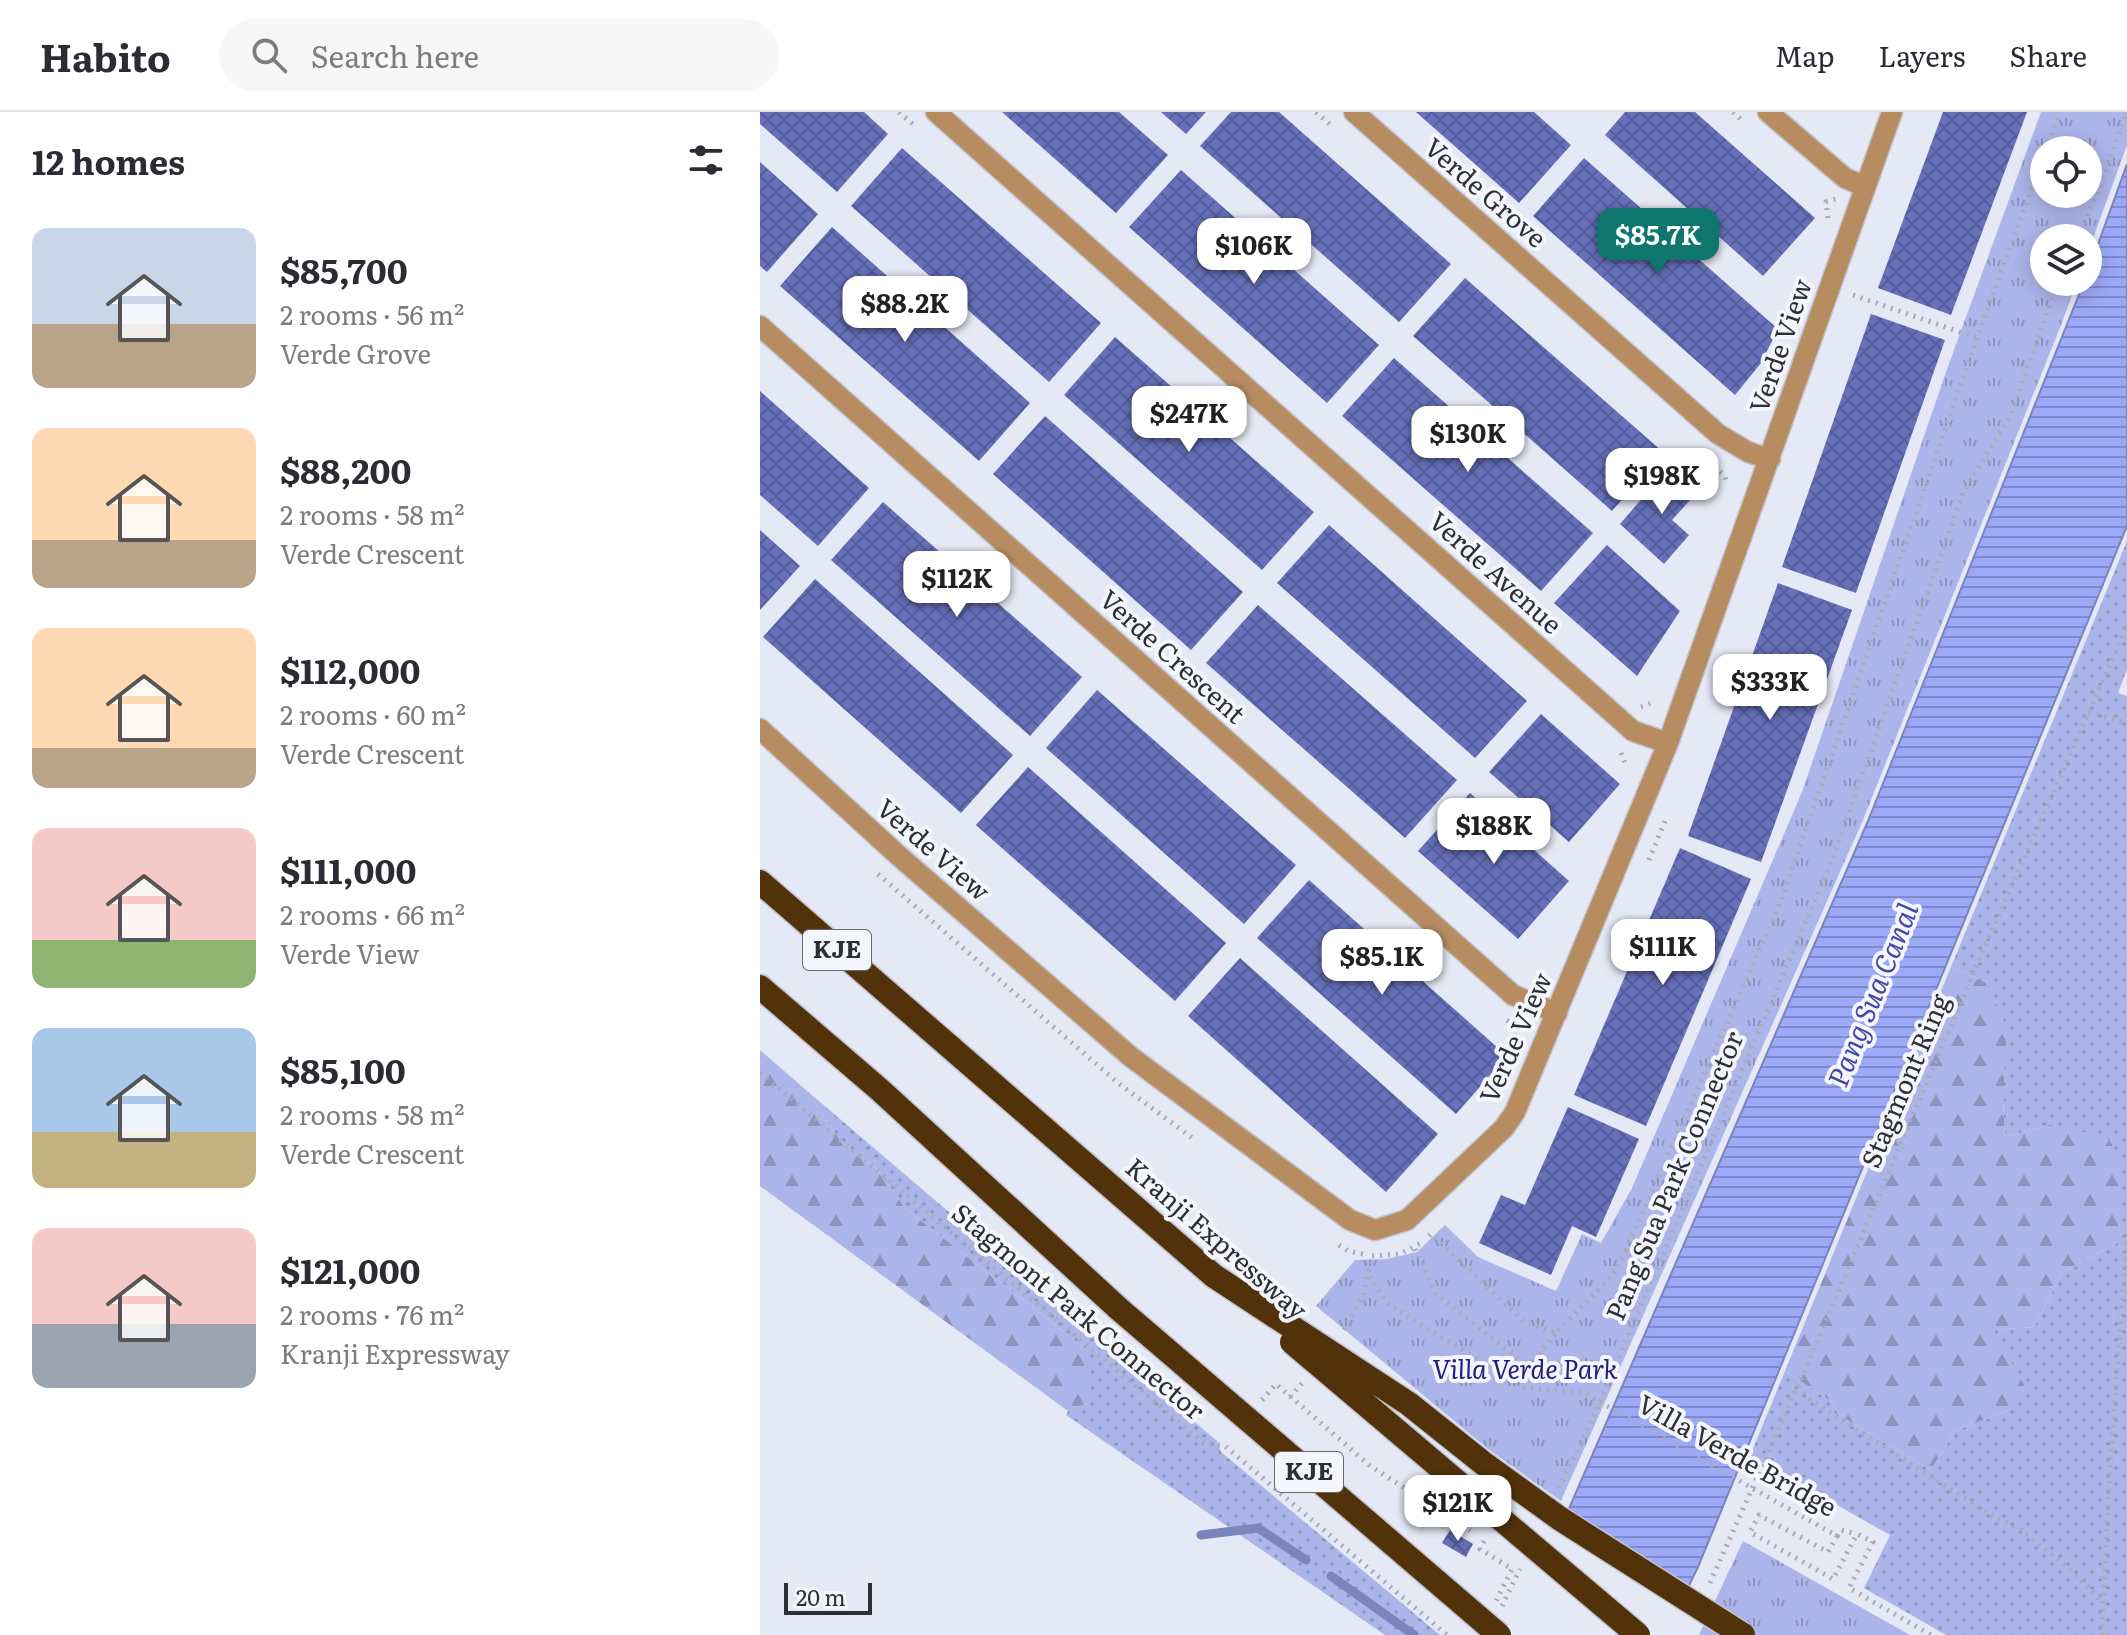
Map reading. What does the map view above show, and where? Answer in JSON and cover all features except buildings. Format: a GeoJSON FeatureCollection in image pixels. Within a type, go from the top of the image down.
{"type":"FeatureCollection","features":[{"type":"Feature","properties":{"kind":"highway","name":"Kranji Expressway"},"geometry":{"type":"LineString","coordinates":[[760,882],[1214,1276],[1638,1635]]}},
{"type":"Feature","properties":{"kind":"highway","name":"KJE"},"geometry":{"type":"LineString","coordinates":[[760,987],[880,1090],[1119,1309],[1498,1626]]}},
{"type":"Feature","properties":{"kind":"highway"},"geometry":{"type":"LineString","coordinates":[[1214,1276],[1409,1404],[1559,1518],[1743,1635]]}},
{"type":"Feature","properties":{"kind":"street","name":"Verde Avenue"},"geometry":{"type":"LineString","coordinates":[[936,112],[1633,731],[1658,740]]}},
{"type":"Feature","properties":{"kind":"street","name":"Verde Grove"},"geometry":{"type":"LineString","coordinates":[[1354,112],[1718,434],[1748,452],[1770,459]]}},
{"type":"Feature","properties":{"kind":"street"},"geometry":{"type":"LineString","coordinates":[[1768,112],[1845,178],[1864,186]]}},
{"type":"Feature","properties":{"kind":"street","name":"Verde View"},"geometry":{"type":"LineString","coordinates":[[760,729],[900,857],[1131,1057],[1350,1220],[1375,1230],[1414,1215],[1504,1128],[1515,1112],[1557,1013],[1658,740],[1770,459],[1892,112]]}},
{"type":"Feature","properties":{"kind":"street","name":"Verde Crescent"},"geometry":{"type":"LineString","coordinates":[[760,326],[1513,995],[1557,1013]]}},
{"type":"Feature","properties":{"kind":"path"},"geometry":{"type":"LineString","coordinates":[[2051,136],[2060,112]]}},
{"type":"Feature","properties":{"kind":"path"},"geometry":{"type":"LineString","coordinates":[[2084,224],[2127,112]]}},
{"type":"Feature","properties":{"kind":"path"},"geometry":{"type":"LineString","coordinates":[[1556,1333],[1524,1322],[1431,1234],[1415,1249],[1436,1294],[1529,1367],[1556,1333],[1614,1274],[1781,901],[2030,194]]}},
{"type":"Feature","properties":{"kind":"path","name":"Pang Sua Park Connector"},"geometry":{"type":"LineString","coordinates":[[1554,1497],[1593,1418],[1831,863],[1963,493],[2011,415],[2053,296]]}},
{"type":"Feature","properties":{"kind":"path"},"geometry":{"type":"LineString","coordinates":[[1870,301],[1977,338]]}},
{"type":"Feature","properties":{"kind":"path"},"geometry":{"type":"LineString","coordinates":[[1729,493],[1727,485],[1739,480],[1748,452]]}},
{"type":"Feature","properties":{"kind":"path","name":"Stagmont Ring"},"geometry":{"type":"LineString","coordinates":[[1726,1549],[1978,962],[2127,626]]}},
{"type":"Feature","properties":{"kind":"path"},"geometry":{"type":"LineString","coordinates":[[1630,779],[1627,768],[1639,765],[1658,740],[1652,703],[1659,701]]}},
{"type":"Feature","properties":{"kind":"path"},"geometry":{"type":"LineString","coordinates":[[2089,712],[2127,723]]}},
{"type":"Feature","properties":{"kind":"path"},"geometry":{"type":"LineString","coordinates":[[1517,1050],[1515,1036],[1523,1034],[1536,1004]]}},
{"type":"Feature","properties":{"kind":"path","name":"Stagmont Park Connector"},"geometry":{"type":"LineString","coordinates":[[760,1073],[1204,1443],[1225,1446],[1447,1635]]}},
{"type":"Feature","properties":{"kind":"path"},"geometry":{"type":"LineString","coordinates":[[2102,1635],[2127,1232]]}},
{"type":"Feature","properties":{"kind":"path","name":"Villa Verde Bridge"},"geometry":{"type":"LineString","coordinates":[[1415,1249],[1400,1254],[1372,1256],[1368,1276],[1388,1303],[1525,1388],[1584,1393],[1837,1536],[1828,1552],[1759,1515],[1750,1532],[1833,1579],[1857,1534],[1873,1542],[1849,1588],[1931,1635]]}},
{"type":"Feature","properties":{"kind":"path"},"geometry":{"type":"LineString","coordinates":[[1626,1250],[1655,1274]]}},
{"type":"Feature","properties":{"kind":"path"},"geometry":{"type":"LineString","coordinates":[[1798,1386],[1811,1400],[1986,1512],[2021,1530],[2072,1571],[2103,1602]]}},
{"type":"Feature","properties":{"kind":"path"},"geometry":{"type":"LineString","coordinates":[[1290,1397],[1369,1465],[1448,1516]]}},
{"type":"Feature","properties":{"kind":"path"},"geometry":{"type":"LineString","coordinates":[[1837,1536],[1846,1529],[1857,1534]]}},
{"type":"Feature","properties":{"kind":"path"},"geometry":{"type":"LineString","coordinates":[[1484,1541],[1480,1549],[1512,1569],[1495,1603]]}},
{"type":"Feature","properties":{"kind":"path"},"geometry":{"type":"LineString","coordinates":[[1498,1626],[1522,1565]]}},
{"type":"Feature","properties":{"kind":"green space","name":"Villa Verde Park"},"geometry":{"type":"Polygon","coordinates":[[[2041,112],[2127,112],[2127,145],[2098,224],[2030,224],[2030,296],[2072,296],[1863,820],[1561,1501],[1488,1449],[1316,1306],[1355,1260],[1387,1259],[1417,1252],[1445,1225],[1478,1257],[1556,1291],[1582,1234],[1601,1243],[1632,1188],[1802,792],[1947,369],[2030,142],[2030,208],[2102,208],[2102,136],[2032,136],[2041,112]]]}},
{"type":"Feature","properties":{"kind":"green space"},"geometry":{"type":"Polygon","coordinates":[[[2127,541],[2127,669],[2118,693],[2127,696],[2127,1635],[1946,1635],[1864,1588],[1890,1535],[1750,1456],[1785,1371],[1831,1401],[1839,1415],[1931,1470],[1955,1431],[2012,1409],[1993,1330],[2034,1327],[2062,1273],[2117,1243],[2053,1124],[2005,1137],[2003,1096],[1987,983],[1951,967],[2127,541]]]}},
{"type":"Feature","properties":{"kind":"green space"},"geometry":{"type":"Polygon","coordinates":[[[1951,967],[1987,983],[2007,1028],[2003,1096],[2005,1137],[2053,1124],[2109,1139],[2122,1164],[2117,1243],[2062,1273],[2034,1327],[1994,1330],[2024,1385],[2012,1409],[1955,1431],[1931,1470],[1839,1415],[1831,1401],[1785,1371],[1951,967]]]}},
{"type":"Feature","properties":{"kind":"green space"},"geometry":{"type":"Polygon","coordinates":[[[760,1050],[813,1096],[841,1141],[876,1168],[906,1209],[1086,1349],[1091,1360],[1091,1402],[1068,1411],[760,1186],[760,1050]]]}},
{"type":"Feature","properties":{"kind":"green space"},"geometry":{"type":"Polygon","coordinates":[[[813,1096],[1217,1441],[1221,1452],[1440,1635],[1385,1635],[1066,1415],[1068,1411],[1091,1402],[1086,1349],[906,1209],[876,1168],[841,1141],[813,1096]]]}},
{"type":"Feature","properties":{"kind":"green space"},"geometry":{"type":"Polygon","coordinates":[[[1743,1541],[1910,1635],[1699,1635],[1743,1541]]]}},
{"type":"Feature","properties":{"kind":"water","name":"Pang Sua Canal"},"geometry":{"type":"Polygon","coordinates":[[[2127,164],[2127,526],[1698,1567],[1665,1635],[1514,1635],[1868,821],[2078,296],[2102,296],[2102,233],[2127,164]]]}},
{"type":"Feature","properties":{"kind":"pier"},"geometry":{"type":"Polygon","coordinates":[[[1564,1506],[1692,1589],[1669,1635],[1510,1635],[1564,1506]]]}},
{"type":"Feature","properties":{"kind":"waterway"},"geometry":{"type":"LineString","coordinates":[[1201,1535],[1258,1528],[1306,1560]]}},
{"type":"Feature","properties":{"kind":"waterway"},"geometry":{"type":"LineString","coordinates":[[1331,1576],[1414,1635]]}}]}
